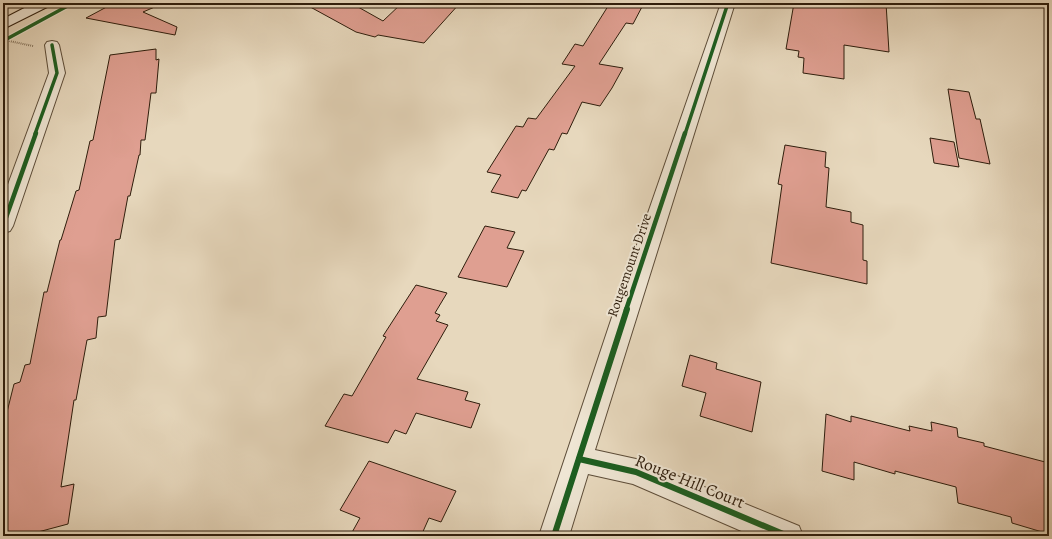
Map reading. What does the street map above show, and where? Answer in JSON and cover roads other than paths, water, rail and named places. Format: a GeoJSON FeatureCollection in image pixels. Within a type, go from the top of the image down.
{"type":"FeatureCollection","features":[{"type":"Feature","properties":{"kind":"street"},"geometry":{"type":"LineString","coordinates":[[3,25],[44,3]]}},
{"type":"Feature","properties":{"kind":"street","name":"Rougemount Drive"},"geometry":{"type":"LineString","coordinates":[[554,536],[627,308],[728,3]]}},
{"type":"Feature","properties":{"kind":"street"},"geometry":{"type":"LineString","coordinates":[[3,226],[57,72],[52,45]]}},
{"type":"Feature","properties":{"kind":"street","name":"Rouge Hill Court"},"geometry":{"type":"LineString","coordinates":[[579,459],[636,472],[788,536]]}}]}
